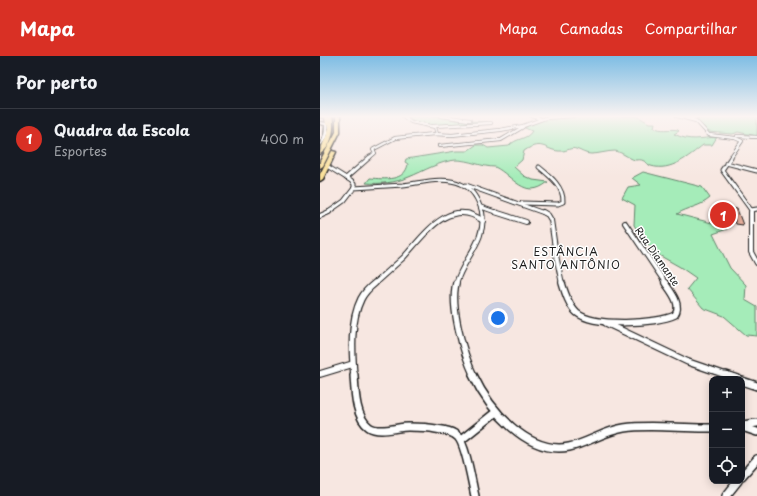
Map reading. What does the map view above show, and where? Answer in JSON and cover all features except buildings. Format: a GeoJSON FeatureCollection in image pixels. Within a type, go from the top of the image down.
{"type":"FeatureCollection","features":[{"type":"Feature","properties":{"kind":"highway"},"geometry":{"type":"LineString","coordinates":[[320,153],[331,137]]}},
{"type":"Feature","properties":{"kind":"highway"},"geometry":{"type":"LineString","coordinates":[[320,166],[336,137]]}},
{"type":"Feature","properties":{"kind":"highway"},"geometry":{"type":"LineString","coordinates":[[320,179],[327,166],[339,137]]}},
{"type":"Feature","properties":{"kind":"street"},"geometry":{"type":"LineString","coordinates":[[320,146],[324,137]]}},
{"type":"Feature","properties":{"kind":"street"},"geometry":{"type":"LineString","coordinates":[[346,178],[374,154],[374,148],[391,139],[414,137]]}},
{"type":"Feature","properties":{"kind":"street"},"geometry":{"type":"LineString","coordinates":[[439,146],[501,140],[507,137]]}},
{"type":"Feature","properties":{"kind":"street"},"geometry":{"type":"LineString","coordinates":[[720,137],[738,138],[742,141],[723,167],[723,173],[751,210],[751,252],[757,263]]}},
{"type":"Feature","properties":{"kind":"street"},"geometry":{"type":"LineString","coordinates":[[726,163],[757,171]]}},
{"type":"Feature","properties":{"kind":"street"},"geometry":{"type":"LineString","coordinates":[[320,216],[340,205],[354,188],[354,184],[327,166]]}},
{"type":"Feature","properties":{"kind":"street"},"geometry":{"type":"LineString","coordinates":[[514,202],[547,204],[564,202],[564,197],[555,181],[539,167]]}},
{"type":"Feature","properties":{"kind":"street","name":"Rua Diamante"},"geometry":{"type":"LineString","coordinates":[[354,188],[443,181],[463,184],[542,211],[548,215],[551,220],[558,265],[572,306],[576,312],[582,316],[605,322],[667,319],[675,315],[678,307],[673,293],[625,223]]}},
{"type":"Feature","properties":{"kind":"street"},"geometry":{"type":"LineString","coordinates":[[463,184],[471,191],[481,207],[483,221],[479,241],[457,279],[455,298],[458,328],[465,358],[474,379],[496,412],[515,430],[531,441],[542,446],[554,448],[576,444],[623,428],[709,428]]}},
{"type":"Feature","properties":{"kind":"street"},"geometry":{"type":"LineString","coordinates":[[481,207],[526,222]]}},
{"type":"Feature","properties":{"kind":"street"},"geometry":{"type":"LineString","coordinates":[[751,210],[757,209]]}},
{"type":"Feature","properties":{"kind":"street"},"geometry":{"type":"LineString","coordinates":[[475,496],[461,440],[457,435],[445,431],[412,426],[376,429],[368,426],[359,413],[354,392],[353,364],[356,312],[361,299],[369,289],[401,259],[430,228],[444,218],[459,212],[468,212],[477,215],[483,221]]}},
{"type":"Feature","properties":{"kind":"street"},"geometry":{"type":"LineString","coordinates":[[605,322],[642,338],[688,362],[728,376]]}},
{"type":"Feature","properties":{"kind":"street"},"geometry":{"type":"LineString","coordinates":[[320,374],[353,364]]}},
{"type":"Feature","properties":{"kind":"street"},"geometry":{"type":"LineString","coordinates":[[745,382],[757,386]]}},
{"type":"Feature","properties":{"kind":"street"},"geometry":{"type":"LineString","coordinates":[[461,440],[496,412]]}},
{"type":"Feature","properties":{"kind":"street"},"geometry":{"type":"LineString","coordinates":[[745,426],[757,424]]}},
{"type":"Feature","properties":{"kind":"street"},"geometry":{"type":"LineString","coordinates":[[745,427],[757,432]]}},
{"type":"Feature","properties":{"kind":"street"},"geometry":{"type":"LineString","coordinates":[[745,473],[757,459]]}},
{"type":"Feature","properties":{"kind":"street"},"geometry":{"type":"LineString","coordinates":[[726,496],[736,484]]}},
{"type":"Feature","properties":{"kind":"green space"},"geometry":{"type":"Polygon","coordinates":[[[526,137],[681,137],[695,139],[717,137],[712,145],[703,145],[679,162],[666,167],[651,166],[645,161],[632,159],[615,151],[589,154],[574,149],[557,151],[544,146],[530,147],[524,151],[522,160],[514,167],[524,176],[533,180],[548,182],[533,189],[520,185],[495,167],[456,160],[438,164],[398,181],[366,183],[370,178],[387,179],[398,177],[403,174],[408,164],[405,162],[406,159],[456,151],[467,151],[476,145],[483,145],[488,148],[509,146],[512,143],[526,137]]]}},
{"type":"Feature","properties":{"kind":"green space"},"geometry":{"type":"Polygon","coordinates":[[[643,172],[702,187],[710,198],[677,214],[712,223],[727,229],[713,234],[730,268],[746,285],[745,300],[757,307],[757,336],[746,335],[724,316],[703,308],[687,289],[696,278],[657,254],[641,236],[634,225],[635,205],[622,198],[628,187],[641,185],[632,178],[643,172]]]}},
{"type":"Feature","properties":{"kind":"place","name":"Quadra da Escola"},"geometry":{"type":"Point","coordinates":[723,215]}},
{"type":"Feature","properties":{"kind":"district","name":"ESTÂNCIA SANTO ANTÔNIO"},"geometry":{"type":"Point","coordinates":[566,257]}}]}
